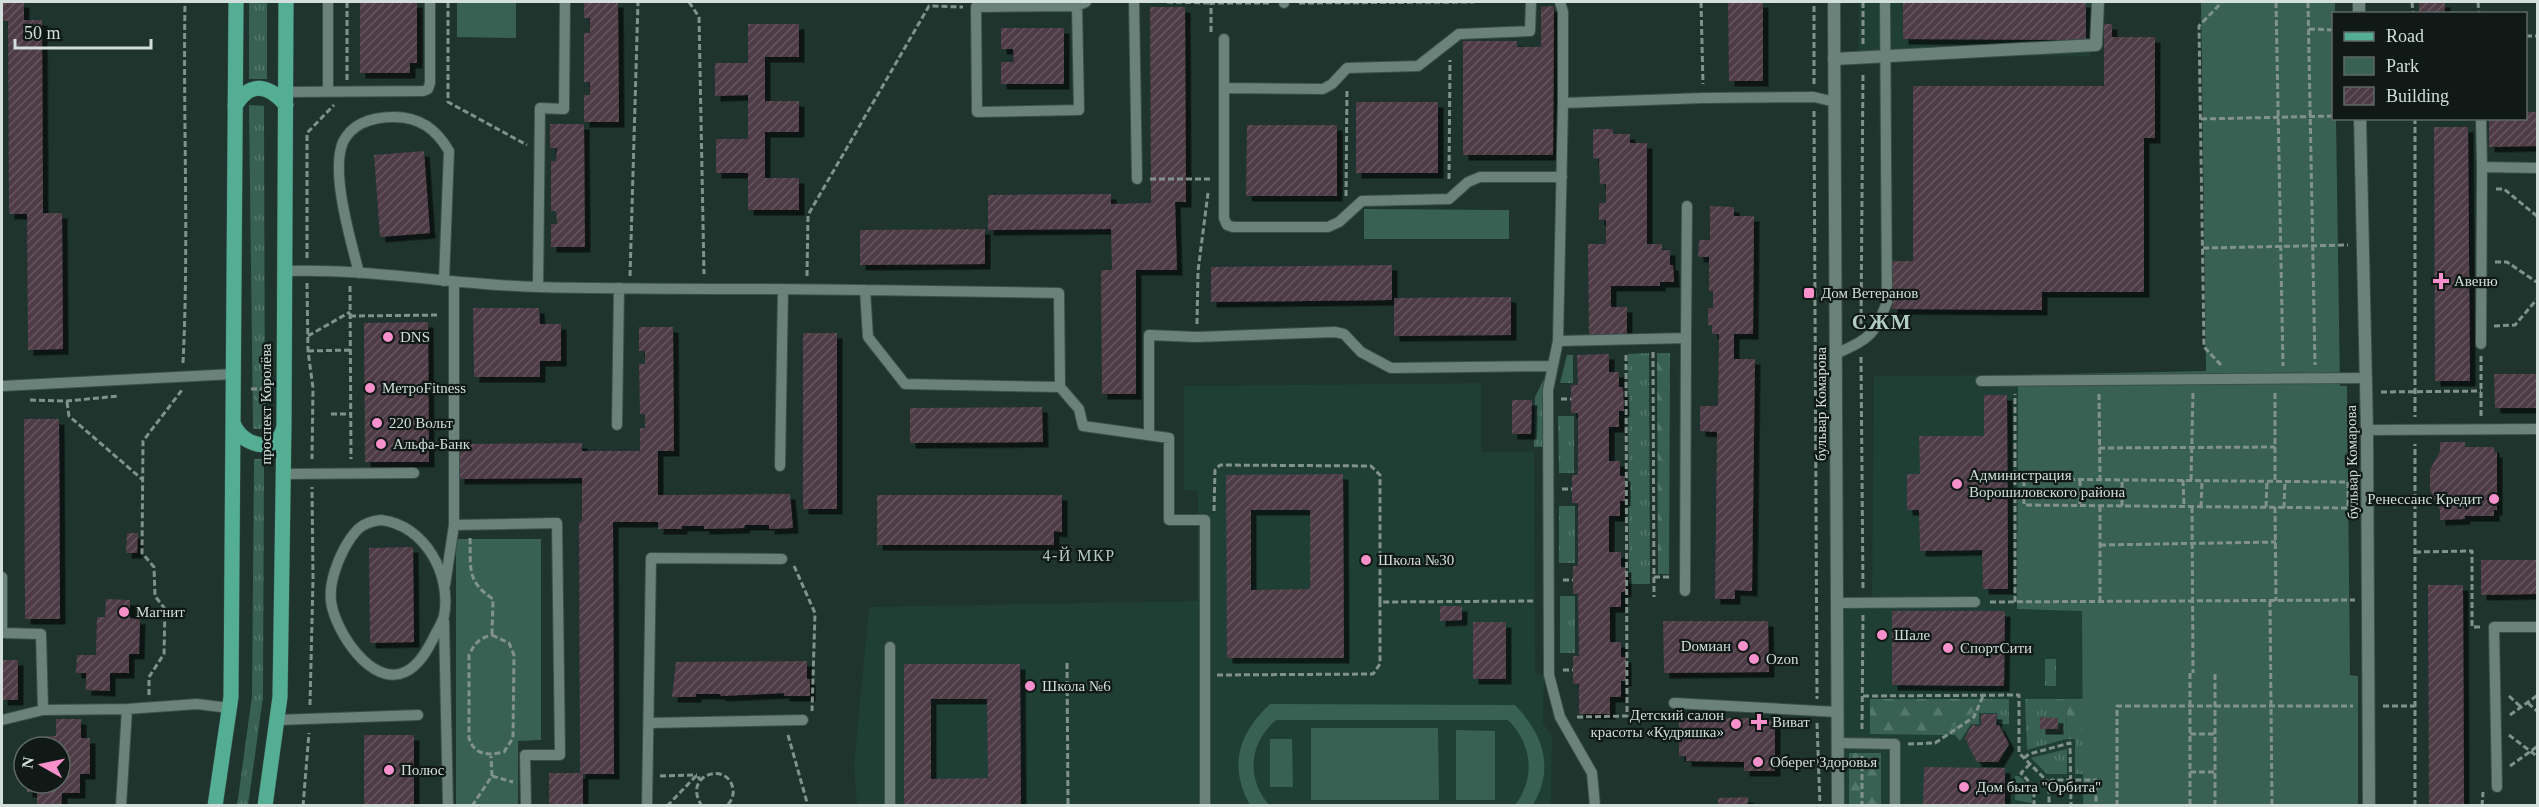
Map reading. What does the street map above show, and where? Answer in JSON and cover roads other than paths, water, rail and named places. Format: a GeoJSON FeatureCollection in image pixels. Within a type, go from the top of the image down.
{"type":"FeatureCollection","features":[{"type":"Feature","properties":{"kind":"main road"},"geometry":{"type":"LineString","coordinates":[[216,806],[229,708],[234,425],[236,2]]}},
{"type":"Feature","properties":{"kind":"main road","name":"проспект Королёва"},"geometry":{"type":"LineString","coordinates":[[265,806],[280,698],[286,2]]}},
{"type":"Feature","properties":{"kind":"main road"},"geometry":{"type":"LineString","coordinates":[[236,106],[242,95],[249,89],[264,89],[286,98]]}},
{"type":"Feature","properties":{"kind":"main road"},"geometry":{"type":"LineString","coordinates":[[234,425],[238,435],[244,440],[268,444],[280,437],[284,424]]}},
{"type":"Feature","properties":{"kind":"street","name":"бульвар Комарова"},"geometry":{"type":"LineString","coordinates":[[1834,2],[1838,806]]}},
{"type":"Feature","properties":{"kind":"street"},"geometry":{"type":"LineString","coordinates":[[1834,59],[2096,45],[2098,2]]}},
{"type":"Feature","properties":{"kind":"street","name":"бульвар Комарова"},"geometry":{"type":"LineString","coordinates":[[2360,120],[2367,430],[2369,806]]}},
{"type":"Feature","properties":{"kind":"lane"},"geometry":{"type":"LineString","coordinates":[[328,2],[328,92]]}},
{"type":"Feature","properties":{"kind":"lane"},"geometry":{"type":"LineString","coordinates":[[286,98],[328,92],[423,91],[428,89],[430,83],[430,2]]}},
{"type":"Feature","properties":{"kind":"lane"},"geometry":{"type":"LineString","coordinates":[[537,287],[540,108],[564,109],[565,2]]}},
{"type":"Feature","properties":{"kind":"lane"},"geometry":{"type":"LineString","coordinates":[[1134,2],[1137,179]]}},
{"type":"Feature","properties":{"kind":"lane"},"geometry":{"type":"LineString","coordinates":[[1224,88],[1323,88],[1328,87],[1347,68],[1418,66],[1459,34],[1530,31],[1532,2]]}},
{"type":"Feature","properties":{"kind":"lane"},"geometry":{"type":"LineString","coordinates":[[1560,2],[1563,12],[1563,103],[1558,145],[1562,177],[1558,341],[1548,390],[1549,675],[1560,717],[1592,773],[1595,806]]}},
{"type":"Feature","properties":{"kind":"lane"},"geometry":{"type":"LineString","coordinates":[[1836,354],[1861,342],[1878,328],[1887,302],[1885,2]]}},
{"type":"Feature","properties":{"kind":"lane"},"geometry":{"type":"LineString","coordinates":[[1082,4],[1079,110],[977,112],[976,7],[1082,4]]}},
{"type":"Feature","properties":{"kind":"lane"},"geometry":{"type":"LineString","coordinates":[[1224,39],[1224,218],[1227,225],[1233,227],[1328,227],[1334,226],[1356,205],[1368,200],[1449,199],[1468,182],[1480,177],[1562,177]]}},
{"type":"Feature","properties":{"kind":"lane"},"geometry":{"type":"LineString","coordinates":[[1563,103],[1814,97],[1835,102]]}},
{"type":"Feature","properties":{"kind":"lane"},"geometry":{"type":"LineString","coordinates":[[354,273],[339,172],[343,142],[356,127],[376,117],[408,117],[425,124],[440,136],[448,152],[449,282],[454,315],[454,525],[445,591],[444,618],[448,806]]}},
{"type":"Feature","properties":{"kind":"lane"},"geometry":{"type":"LineString","coordinates":[[2481,120],[2481,344]]}},
{"type":"Feature","properties":{"kind":"lane"},"geometry":{"type":"LineString","coordinates":[[2482,167],[2538,168]]}},
{"type":"Feature","properties":{"kind":"lane"},"geometry":{"type":"LineString","coordinates":[[1685,591],[1687,206]]}},
{"type":"Feature","properties":{"kind":"lane"},"geometry":{"type":"LineString","coordinates":[[285,271],[354,273],[537,287],[1059,293],[1060,387],[1079,409],[1083,426],[1169,438],[1169,520],[1205,520],[1205,806]]}},
{"type":"Feature","properties":{"kind":"lane"},"geometry":{"type":"LineString","coordinates":[[617,425],[624,288]]}},
{"type":"Feature","properties":{"kind":"lane"},"geometry":{"type":"LineString","coordinates":[[780,466],[783,289]]}},
{"type":"Feature","properties":{"kind":"lane"},"geometry":{"type":"LineString","coordinates":[[865,290],[868,337],[905,384],[1060,387]]}},
{"type":"Feature","properties":{"kind":"lane"},"geometry":{"type":"LineString","coordinates":[[1149,434],[1149,335],[1196,337],[1335,332],[1344,334],[1361,352],[1391,368],[1553,366]]}},
{"type":"Feature","properties":{"kind":"lane"},"geometry":{"type":"LineString","coordinates":[[1558,341],[1686,338]]}},
{"type":"Feature","properties":{"kind":"lane"},"geometry":{"type":"LineString","coordinates":[[2,386],[234,374]]}},
{"type":"Feature","properties":{"kind":"lane"},"geometry":{"type":"LineString","coordinates":[[1981,381],[2365,378]]}},
{"type":"Feature","properties":{"kind":"lane"},"geometry":{"type":"LineString","coordinates":[[2367,430],[2538,429]]}},
{"type":"Feature","properties":{"kind":"lane"},"geometry":{"type":"LineString","coordinates":[[283,474],[414,473]]}},
{"type":"Feature","properties":{"kind":"lane"},"geometry":{"type":"LineString","coordinates":[[444,618],[426,654],[405,672],[390,674],[380,671],[361,659],[340,633],[331,601],[334,568],[350,538],[366,521],[394,521],[414,533],[435,559],[445,591]]}},
{"type":"Feature","properties":{"kind":"lane"},"geometry":{"type":"LineString","coordinates":[[454,525],[557,523],[560,755],[525,755],[526,806]]}},
{"type":"Feature","properties":{"kind":"lane"},"geometry":{"type":"LineString","coordinates":[[647,806],[651,558],[782,559]]}},
{"type":"Feature","properties":{"kind":"lane"},"geometry":{"type":"LineString","coordinates":[[2,577],[2,633],[41,634],[43,710]]}},
{"type":"Feature","properties":{"kind":"lane"},"geometry":{"type":"LineString","coordinates":[[1837,603],[1975,602]]}},
{"type":"Feature","properties":{"kind":"lane"},"geometry":{"type":"LineString","coordinates":[[2497,782],[2494,627],[2538,627]]}},
{"type":"Feature","properties":{"kind":"lane"},"geometry":{"type":"LineString","coordinates":[[890,647],[890,806]]}},
{"type":"Feature","properties":{"kind":"lane"},"geometry":{"type":"LineString","coordinates":[[1674,703],[1837,712]]}},
{"type":"Feature","properties":{"kind":"lane"},"geometry":{"type":"LineString","coordinates":[[2,720],[43,710],[127,710],[197,704],[229,708]]}},
{"type":"Feature","properties":{"kind":"lane"},"geometry":{"type":"LineString","coordinates":[[121,806],[127,710]]}},
{"type":"Feature","properties":{"kind":"lane"},"geometry":{"type":"LineString","coordinates":[[277,720],[418,715]]}},
{"type":"Feature","properties":{"kind":"lane"},"geometry":{"type":"LineString","coordinates":[[648,723],[803,720]]}},
{"type":"Feature","properties":{"kind":"lane"},"geometry":{"type":"LineString","coordinates":[[1838,743],[1895,744],[1895,806]]}},
{"type":"Feature","properties":{"kind":"place","name":"Авеню"},"geometry":{"type":"Point","coordinates":[2441,281]}},
{"type":"Feature","properties":{"kind":"place","name":"Дом Ветеранов"},"geometry":{"type":"Point","coordinates":[1809,293]}},
{"type":"Feature","properties":{"kind":"place","name":"DNS"},"geometry":{"type":"Point","coordinates":[388,337]}},
{"type":"Feature","properties":{"kind":"place","name":"МетроFitness"},"geometry":{"type":"Point","coordinates":[370,388]}},
{"type":"Feature","properties":{"kind":"place","name":"220 Вольт"},"geometry":{"type":"Point","coordinates":[377,423]}},
{"type":"Feature","properties":{"kind":"place","name":"Альфа-Банк"},"geometry":{"type":"Point","coordinates":[381,444]}},
{"type":"Feature","properties":{"kind":"place","name":"Администрация Ворошиловского района"},"geometry":{"type":"Point","coordinates":[1957,484]}},
{"type":"Feature","properties":{"kind":"place","name":"Ренессанс Кредит"},"geometry":{"type":"Point","coordinates":[2494,499]}},
{"type":"Feature","properties":{"kind":"place","name":"Школа №30"},"geometry":{"type":"Point","coordinates":[1366,560]}},
{"type":"Feature","properties":{"kind":"place","name":"Магнит"},"geometry":{"type":"Point","coordinates":[124,612]}},
{"type":"Feature","properties":{"kind":"place","name":"Шале"},"geometry":{"type":"Point","coordinates":[1882,635]}},
{"type":"Feature","properties":{"kind":"place","name":"Dомиан"},"geometry":{"type":"Point","coordinates":[1743,646]}},
{"type":"Feature","properties":{"kind":"place","name":"СпортСити"},"geometry":{"type":"Point","coordinates":[1948,648]}},
{"type":"Feature","properties":{"kind":"place","name":"Ozon"},"geometry":{"type":"Point","coordinates":[1754,659]}},
{"type":"Feature","properties":{"kind":"place","name":"Школа №6"},"geometry":{"type":"Point","coordinates":[1030,686]}},
{"type":"Feature","properties":{"kind":"place","name":"Виват"},"geometry":{"type":"Point","coordinates":[1759,722]}},
{"type":"Feature","properties":{"kind":"place","name":"Детский салон красоты «Кудряшка»"},"geometry":{"type":"Point","coordinates":[1736,724]}},
{"type":"Feature","properties":{"kind":"place","name":"Оберег Здоровья"},"geometry":{"type":"Point","coordinates":[1758,762]}},
{"type":"Feature","properties":{"kind":"place","name":"Полюс"},"geometry":{"type":"Point","coordinates":[389,770]}},
{"type":"Feature","properties":{"kind":"place","name":"Дом быта \"Орбита\""},"geometry":{"type":"Point","coordinates":[1964,787]}},
{"type":"Feature","properties":{"kind":"district","name":"СЖМ"},"geometry":{"type":"Point","coordinates":[1882,322]}},
{"type":"Feature","properties":{"kind":"district","name":"4-Й МКР"},"geometry":{"type":"Point","coordinates":[1079,555]}}]}
